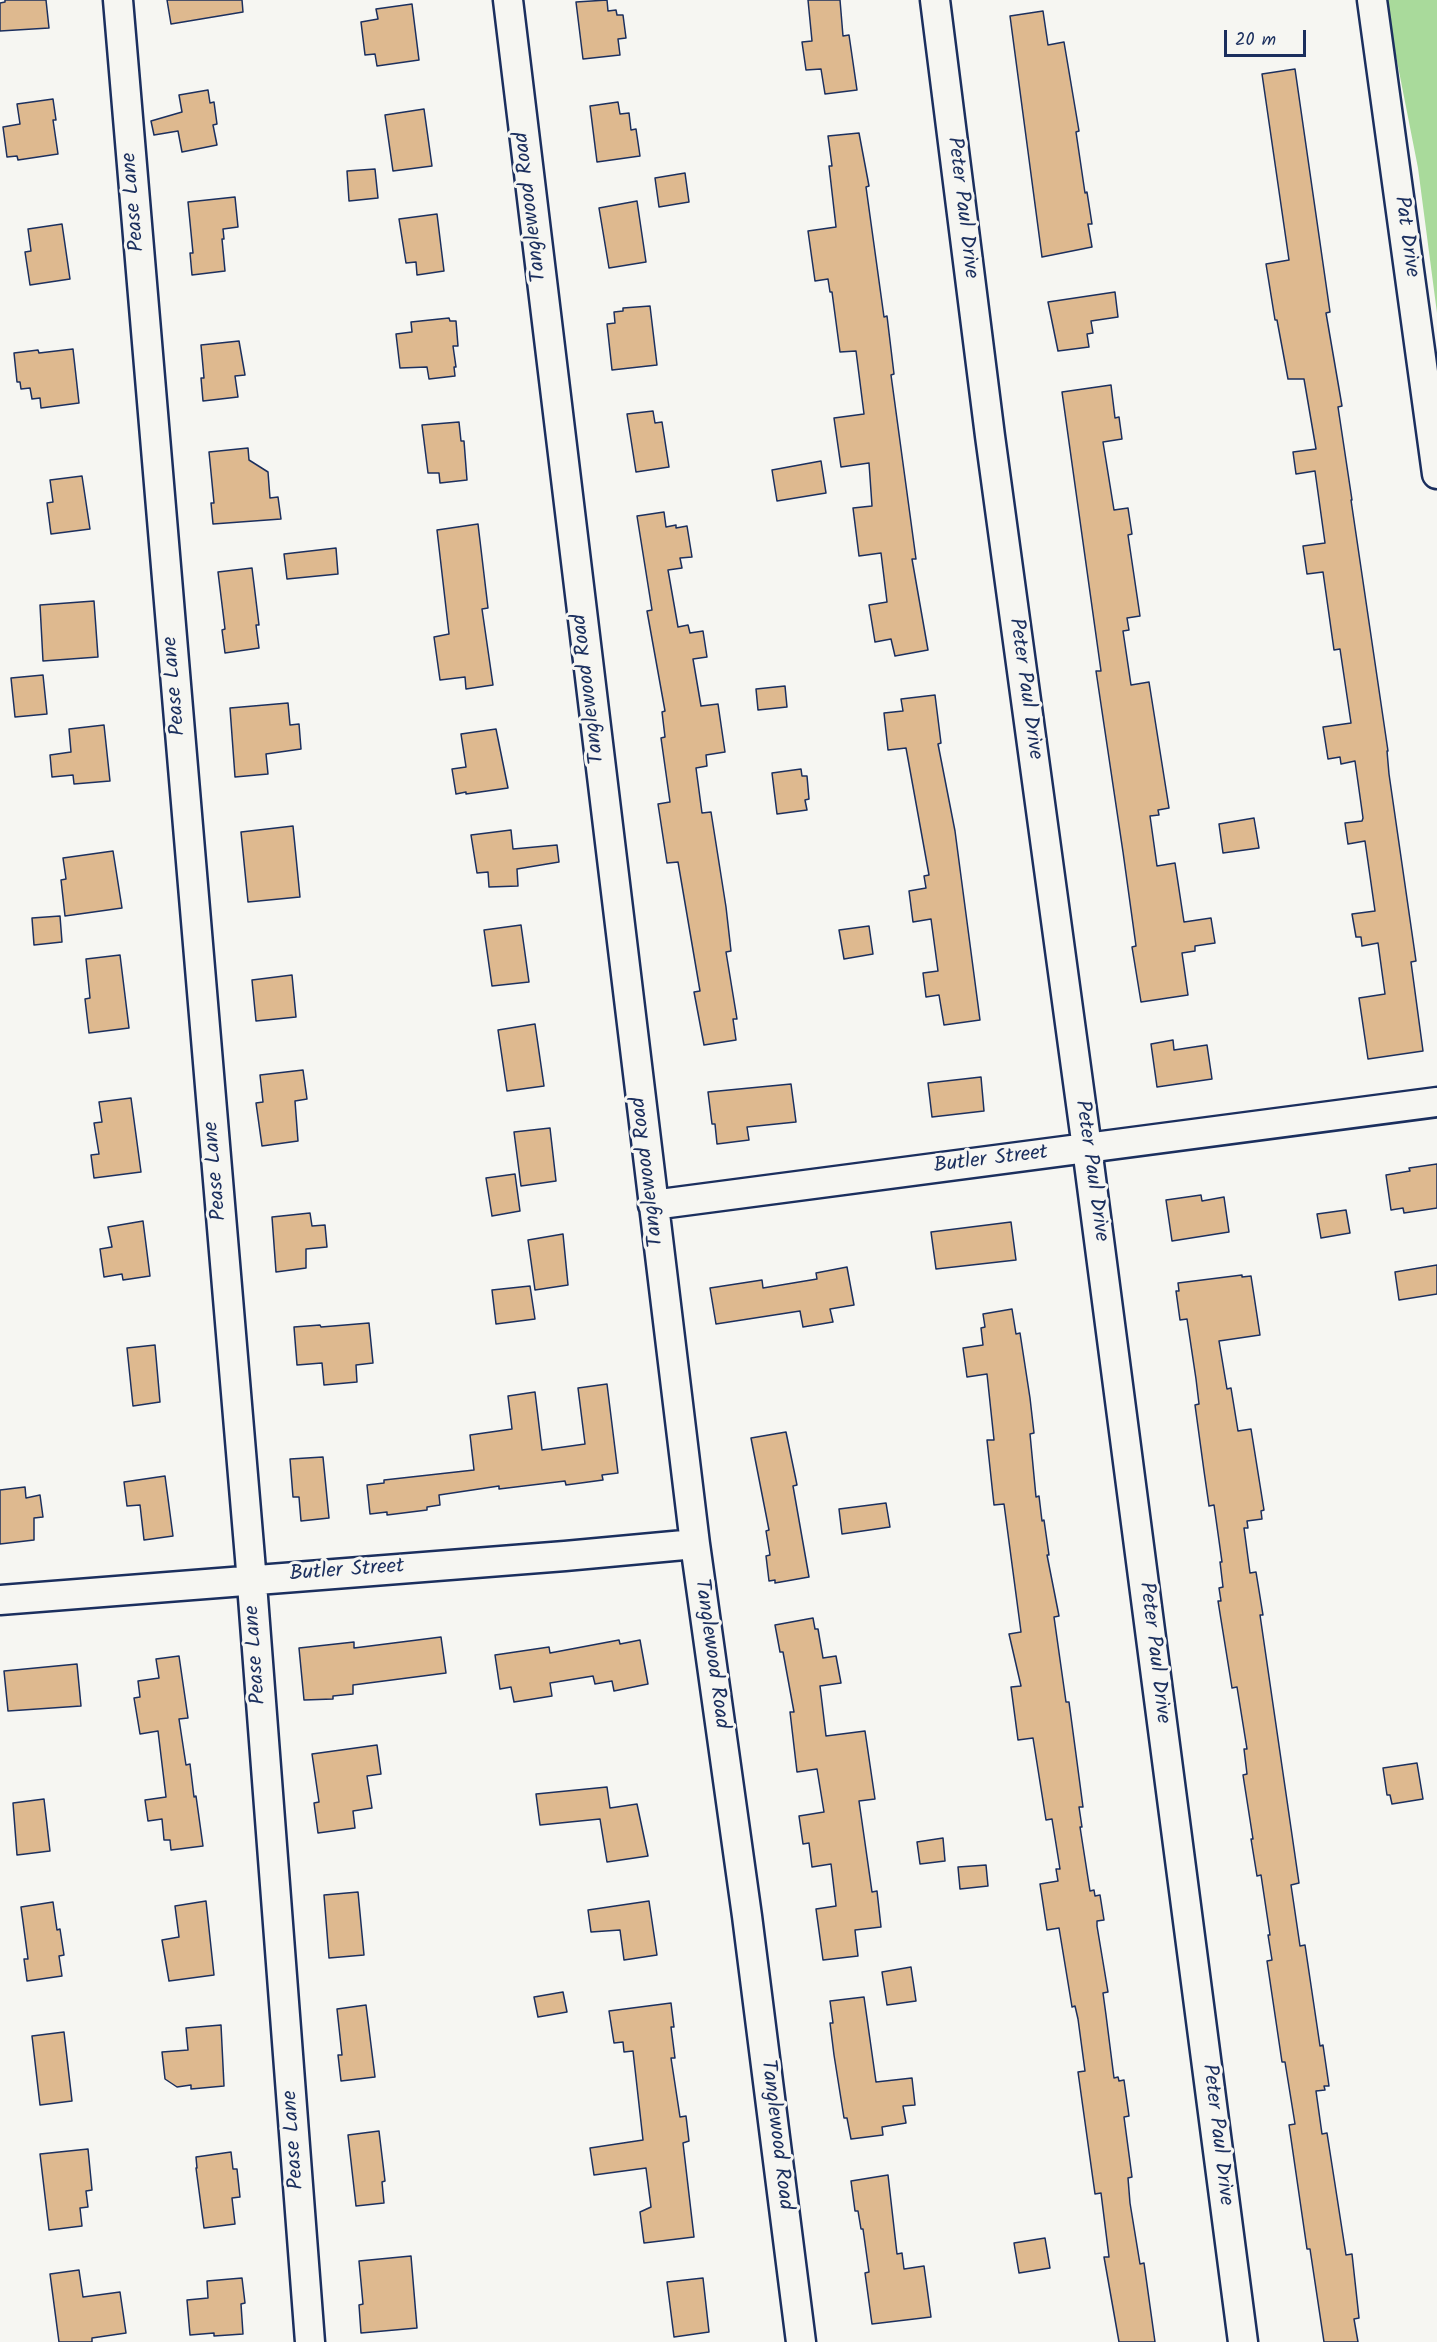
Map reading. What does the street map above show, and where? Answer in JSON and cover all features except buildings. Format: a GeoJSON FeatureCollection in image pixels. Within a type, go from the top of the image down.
{"type":"FeatureCollection","features":[{"type":"Feature","properties":{"kind":"street","name":"Pease Lane"},"geometry":{"type":"LineString","coordinates":[[118,0],[251,1580],[310,2342]]}},
{"type":"Feature","properties":{"kind":"street","name":"Tanglewood Road"},"geometry":{"type":"LineString","coordinates":[[508,0],[695,1544],[747,1916],[801,2342]]}},
{"type":"Feature","properties":{"kind":"street","name":"Peter Paul Drive"},"geometry":{"type":"LineString","coordinates":[[935,0],[990,436],[1087,1148],[1244,2342]]}},
{"type":"Feature","properties":{"kind":"street","name":"Pat Drive"},"geometry":{"type":"LineString","coordinates":[[1372,0],[1437,474]]}},
{"type":"Feature","properties":{"kind":"street","name":"Butler Street"},"geometry":{"type":"LineString","coordinates":[[653,1205],[1437,1102]]}},
{"type":"Feature","properties":{"kind":"street","name":"Butler Street"},"geometry":{"type":"LineString","coordinates":[[0,1600],[695,1544]]}},
{"type":"Feature","properties":{"kind":"green space"},"geometry":{"type":"Polygon","coordinates":[[[1385,0],[1437,0],[1437,313],[1418,168],[1385,0]]]}}]}
